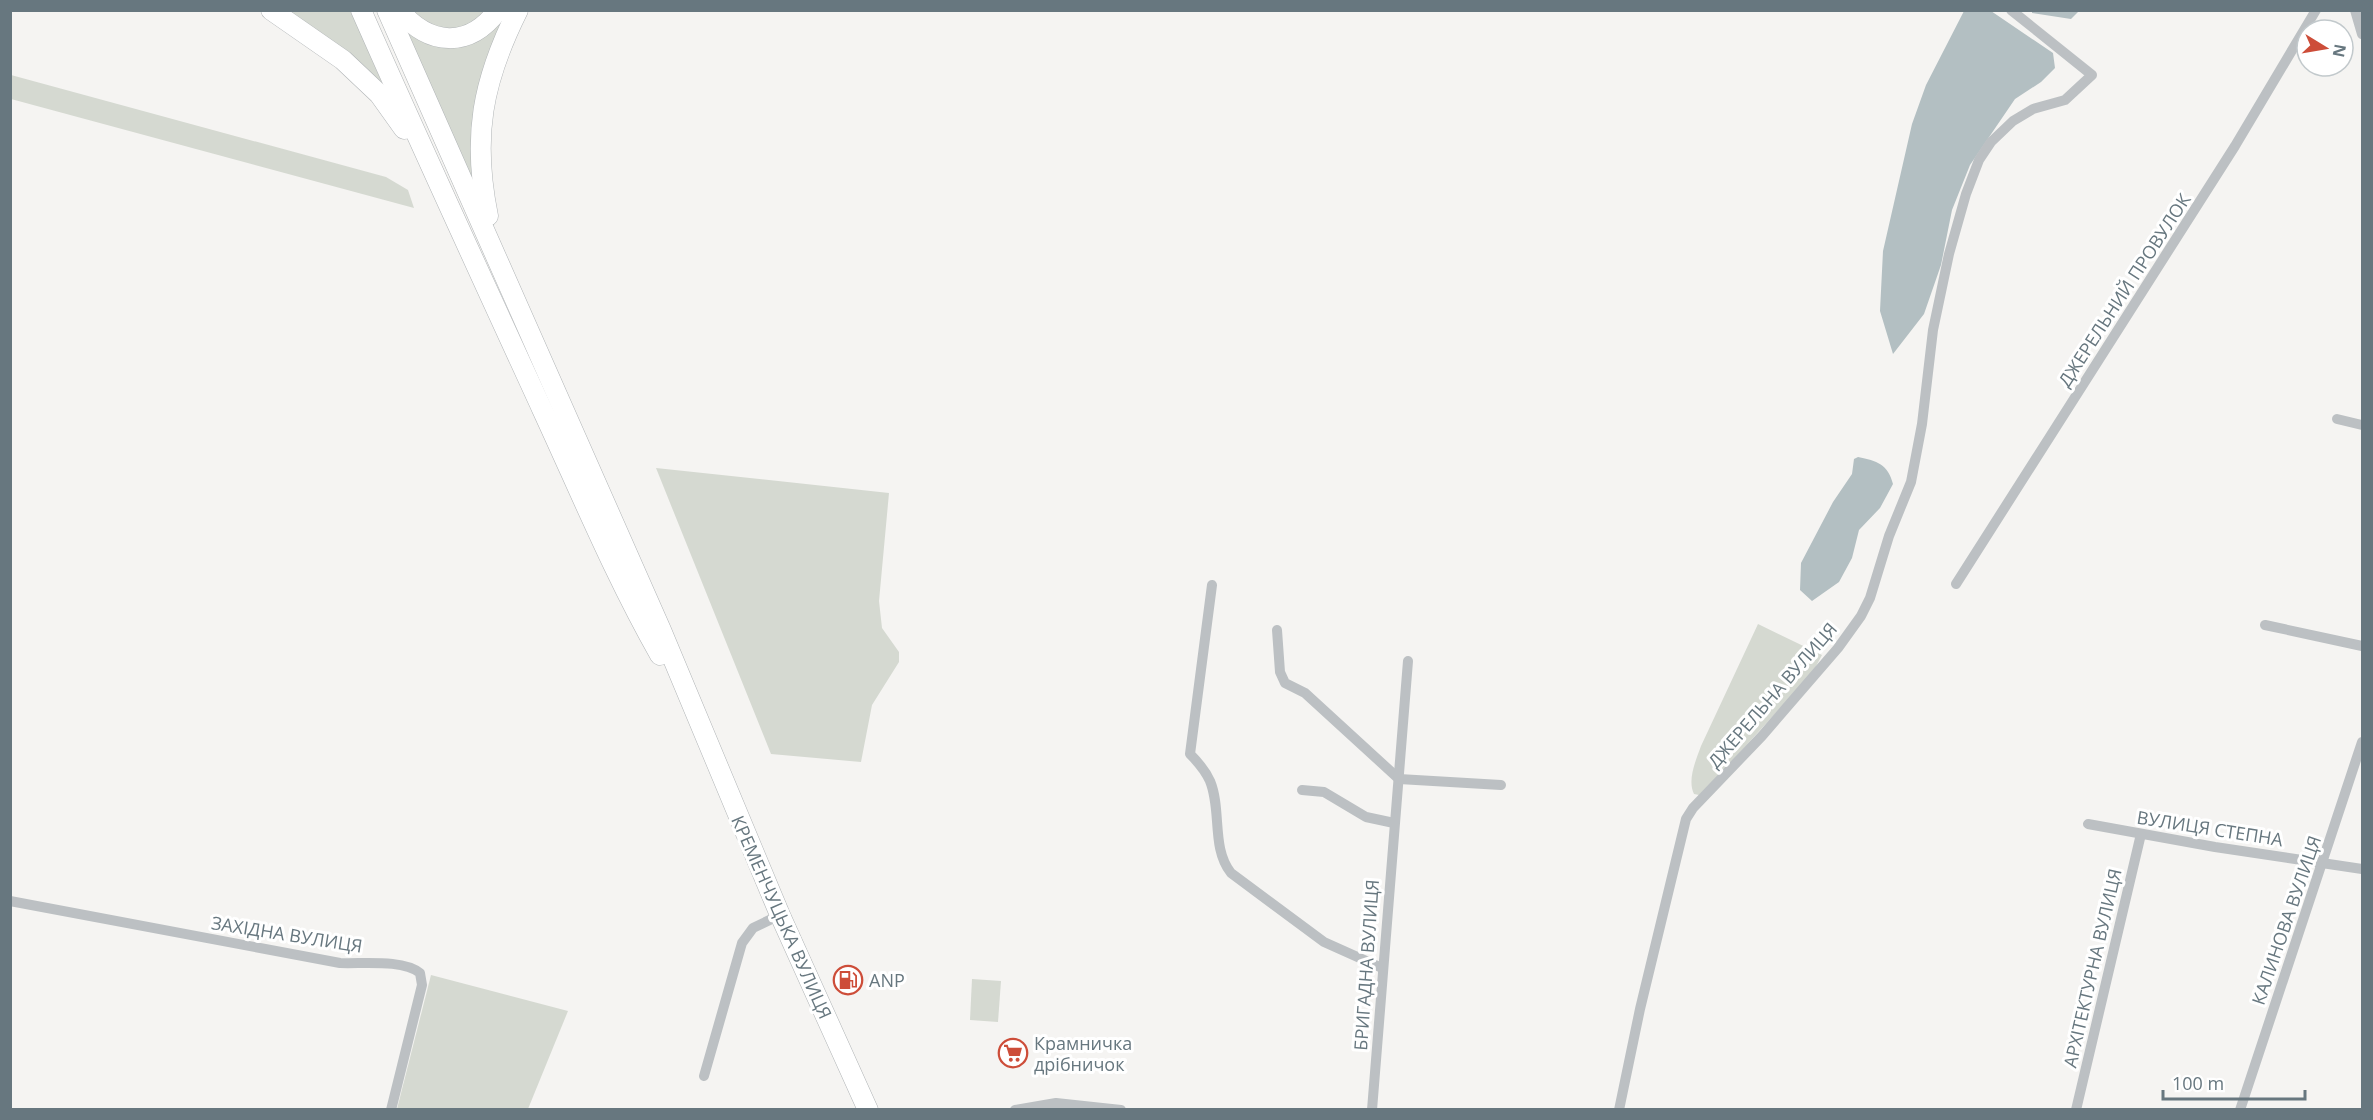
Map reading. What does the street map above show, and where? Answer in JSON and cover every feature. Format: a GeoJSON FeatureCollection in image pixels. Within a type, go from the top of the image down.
{"type":"FeatureCollection","features":[{"type":"Feature","properties":{"kind":"highway"},"geometry":{"type":"LineString","coordinates":[[271,10],[343,60],[379,94],[440,187]]}},
{"type":"Feature","properties":{"kind":"highway"},"geometry":{"type":"LineString","coordinates":[[361,10],[638,616],[699,723]]}},
{"type":"Feature","properties":{"kind":"highway"},"geometry":{"type":"LineString","coordinates":[[387,10],[657,619],[699,723]]}},
{"type":"Feature","properties":{"kind":"highway"},"geometry":{"type":"LineString","coordinates":[[399,10],[424,33],[449,38],[479,30],[498,10]]}},
{"type":"Feature","properties":{"kind":"highway"},"geometry":{"type":"LineString","coordinates":[[495,251],[484,195],[480,130],[487,87],[501,44],[518,10]]}},
{"type":"Feature","properties":{"kind":"highway","name":"КРЕМЕНЧУЦЬКА ВУЛИЦЯ"},"geometry":{"type":"LineString","coordinates":[[699,723],[780,915],[868,1110]]}},
{"type":"Feature","properties":{"kind":"street","name":"ДЖЕРЕЛЬНА ВУЛИЦЯ"},"geometry":{"type":"LineString","coordinates":[[1619,1110],[1640,1009],[1686,819],[1693,808],[1762,736],[1838,648],[1861,616],[1869,598],[1889,536],[1911,482],[1922,424],[1933,330],[1966,194],[1979,160],[1991,142],[2013,120],[2033,109],[2065,100],[2092,75],[2011,10]]}},
{"type":"Feature","properties":{"kind":"street","name":"ДЖЕРЕЛЬНИЙ ПРОВУЛОК"},"geometry":{"type":"LineString","coordinates":[[1956,584],[2235,146],[2316,10]]}},
{"type":"Feature","properties":{"kind":"street"},"geometry":{"type":"LineString","coordinates":[[2355,10],[2362,34]]}},
{"type":"Feature","properties":{"kind":"street"},"geometry":{"type":"LineString","coordinates":[[2337,419],[2362,425]]}},
{"type":"Feature","properties":{"kind":"street"},"geometry":{"type":"LineString","coordinates":[[1212,585],[1190,754],[1203,768],[1211,782],[1222,862],[1231,873],[1324,942],[1382,968]]}},
{"type":"Feature","properties":{"kind":"street"},"geometry":{"type":"LineString","coordinates":[[2265,626],[2362,646]]}},
{"type":"Feature","properties":{"kind":"street"},"geometry":{"type":"LineString","coordinates":[[1277,630],[1280,672],[1285,683],[1305,693],[1399,779],[1501,785]]}},
{"type":"Feature","properties":{"kind":"street","name":"БРИГАДНА ВУЛИЦЯ"},"geometry":{"type":"LineString","coordinates":[[1372,1110],[1408,662]]}},
{"type":"Feature","properties":{"kind":"street","name":"КАЛИНОВА ВУЛИЦЯ"},"geometry":{"type":"LineString","coordinates":[[2240,1110],[2362,742]]}},
{"type":"Feature","properties":{"kind":"street"},"geometry":{"type":"LineString","coordinates":[[1302,790],[1324,792],[1366,818],[1394,823]]}},
{"type":"Feature","properties":{"kind":"street","name":"ВУЛИЦЯ СТЕПНА"},"geometry":{"type":"LineString","coordinates":[[2088,824],[2362,869]]}},
{"type":"Feature","properties":{"kind":"street","name":"АРХІТЕКТУРНА ВУЛИЦЯ"},"geometry":{"type":"LineString","coordinates":[[2076,1110],[2141,834]]}},
{"type":"Feature","properties":{"kind":"street","name":"ЗАХІДНА ВУЛИЦЯ"},"geometry":{"type":"LineString","coordinates":[[10,901],[340,963],[394,964],[415,969],[420,973],[422,985],[391,1110]]}},
{"type":"Feature","properties":{"kind":"street"},"geometry":{"type":"LineString","coordinates":[[704,1076],[742,943],[753,928],[780,915]]}},
{"type":"Feature","properties":{"kind":"street"},"geometry":{"type":"LineString","coordinates":[[1015,1110],[1056,1103],[1121,1110]]}},
{"type":"Feature","properties":{"kind":"shaded area"},"geometry":{"type":"Polygon","coordinates":[[[2032,10],[2079,11],[2071,19],[2032,13],[2032,10]]]}},
{"type":"Feature","properties":{"kind":"shaded area"},"geometry":{"type":"Polygon","coordinates":[[[280,11],[351,11],[394,110],[280,11]]]}},
{"type":"Feature","properties":{"kind":"shaded area"},"geometry":{"type":"Polygon","coordinates":[[[408,11],[489,11],[477,24],[446,33],[408,11]]]}},
{"type":"Feature","properties":{"kind":"shaded area"},"geometry":{"type":"Polygon","coordinates":[[[506,11],[477,192],[407,33],[424,40],[506,11]]]}},
{"type":"Feature","properties":{"kind":"shaded area"},"geometry":{"type":"Polygon","coordinates":[[[1964,11],[1991,11],[2053,53],[2055,68],[2041,82],[2015,99],[1970,165],[1952,210],[1941,265],[1924,314],[1893,354],[1880,311],[1883,251],[1912,124],[1926,85],[1964,11]]]}},
{"type":"Feature","properties":{"kind":"shaded area"},"geometry":{"type":"Polygon","coordinates":[[[11,75],[386,177],[408,190],[414,208],[11,99],[11,75]]]}},
{"type":"Feature","properties":{"kind":"shaded area"},"geometry":{"type":"Polygon","coordinates":[[[1858,457],[1881,464],[1891,477],[1893,484],[1880,508],[1859,530],[1852,558],[1839,582],[1812,601],[1800,590],[1801,563],[1833,502],[1852,474],[1854,459],[1858,457]]]}},
{"type":"Feature","properties":{"kind":"shaded area"},"geometry":{"type":"Polygon","coordinates":[[[656,468],[889,493],[879,601],[882,628],[899,652],[899,662],[872,705],[861,762],[771,754],[656,468]]]}},
{"type":"Feature","properties":{"kind":"shaded area"},"geometry":{"type":"Polygon","coordinates":[[[1758,624],[1822,655],[1813,672],[1711,784],[1699,795],[1694,794],[1692,776],[1701,746],[1758,624]]]}},
{"type":"Feature","properties":{"kind":"shaded area"},"geometry":{"type":"Polygon","coordinates":[[[431,975],[568,1011],[528,1109],[397,1109],[431,975]]]}},
{"type":"Feature","properties":{"kind":"shaded area"},"geometry":{"type":"Polygon","coordinates":[[[972,979],[1001,981],[998,1022],[970,1020],[972,979]]]}},
{"type":"Feature","properties":{"kind":"place","name":"ANP"},"geometry":{"type":"Point","coordinates":[848,980]}},
{"type":"Feature","properties":{"kind":"place","name":"Крамничка дрібничок"},"geometry":{"type":"Point","coordinates":[1013,1053]}}]}
